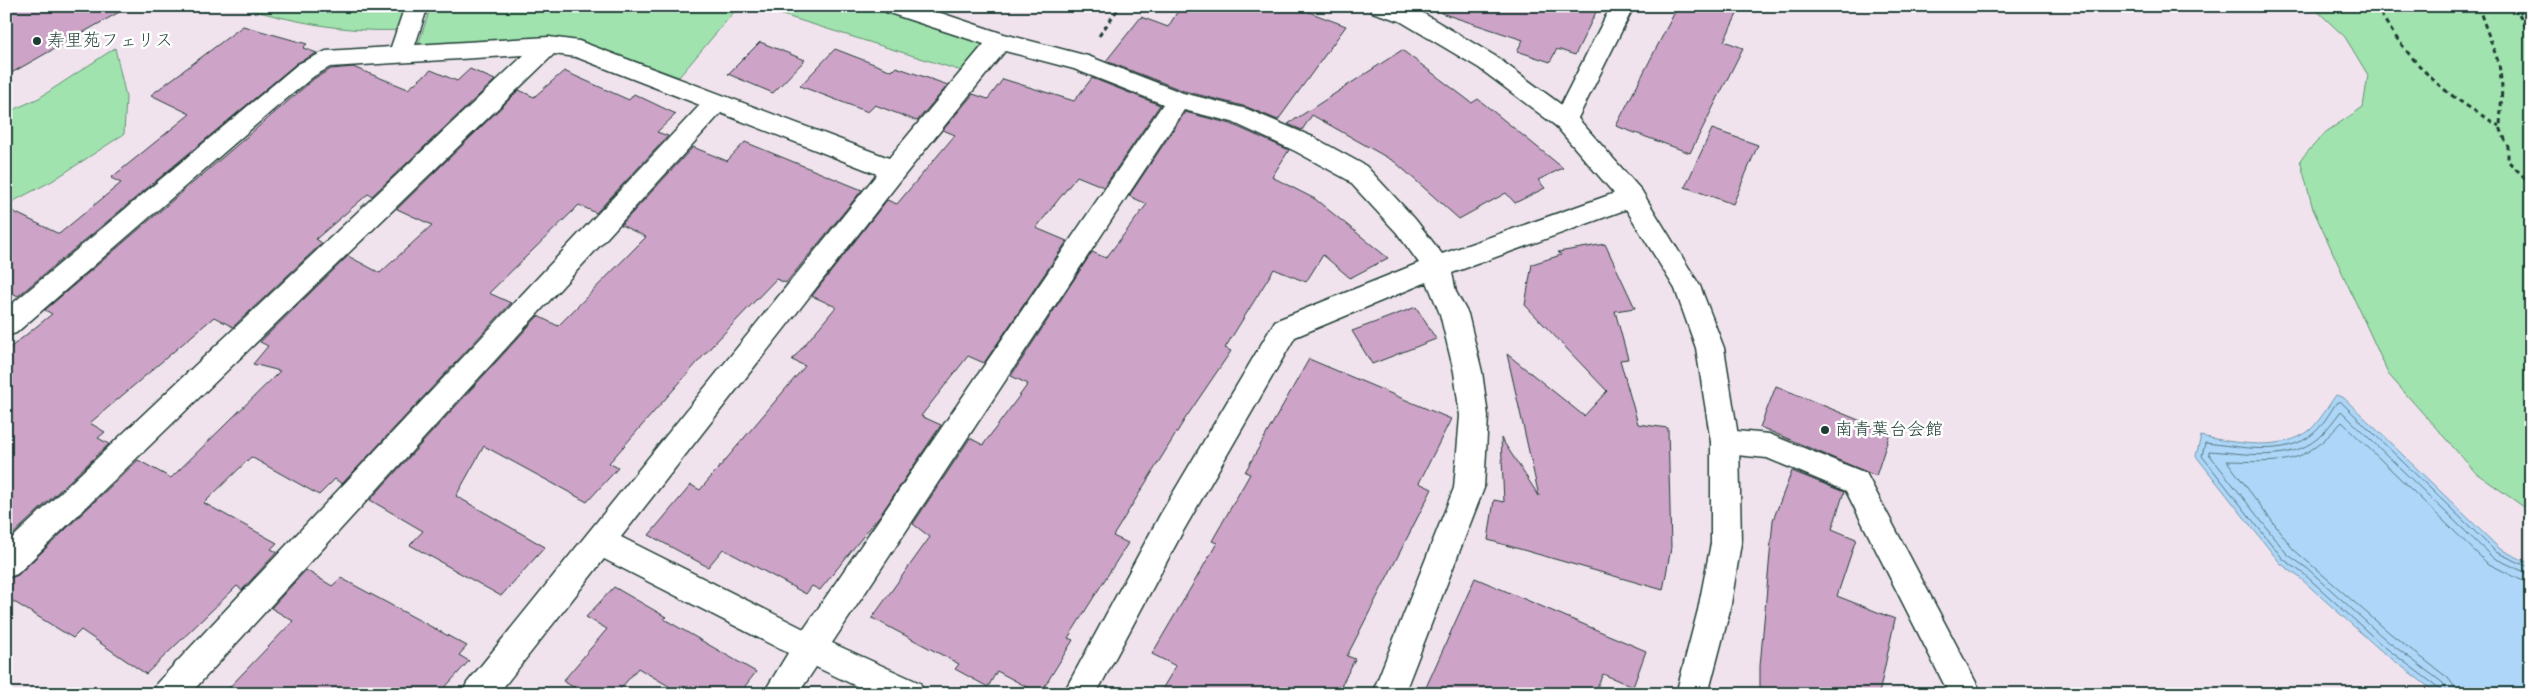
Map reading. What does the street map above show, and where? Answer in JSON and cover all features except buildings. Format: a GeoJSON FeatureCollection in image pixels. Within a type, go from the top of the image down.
{"type":"FeatureCollection","features":[{"type":"Feature","properties":{"kind":"street"},"geometry":{"type":"LineString","coordinates":[[401,53],[416,6]]}},
{"type":"Feature","properties":{"kind":"street"},"geometry":{"type":"LineString","coordinates":[[894,6],[1000,41],[1080,62],[1178,100],[1238,115],[1304,144],[1357,173],[1406,226],[1437,267],[1443,292],[1454,314],[1468,372],[1474,416],[1469,488],[1458,523],[1388,694]]}},
{"type":"Feature","properties":{"kind":"street"},"geometry":{"type":"LineString","coordinates":[[1380,6],[1410,10],[1488,62],[1565,120],[1608,167],[1632,197],[1687,286],[1710,348],[1725,442],[1726,543],[1714,610],[1692,694]]}},
{"type":"Feature","properties":{"kind":"street"},"geometry":{"type":"LineString","coordinates":[[1565,120],[1623,6]]}},
{"type":"Feature","properties":{"kind":"street"},"geometry":{"type":"LineString","coordinates":[[478,694],[894,170],[1000,41]]}},
{"type":"Feature","properties":{"kind":"street"},"geometry":{"type":"LineString","coordinates":[[6,564],[549,45]]}},
{"type":"Feature","properties":{"kind":"street"},"geometry":{"type":"LineString","coordinates":[[6,325],[306,70],[326,59],[549,45],[579,49],[894,170]]}},
{"type":"Feature","properties":{"kind":"street"},"geometry":{"type":"LineString","coordinates":[[778,694],[1178,100]]}},
{"type":"Feature","properties":{"kind":"street"},"geometry":{"type":"LineString","coordinates":[[168,694],[716,103]]}},
{"type":"Feature","properties":{"kind":"street"},"geometry":{"type":"LineString","coordinates":[[1079,694],[1170,524],[1286,329],[1437,267],[1632,197]]}},
{"type":"Feature","properties":{"kind":"street"},"geometry":{"type":"LineString","coordinates":[[1725,442],[1769,446],[1856,482],[1966,694]]}},
{"type":"Feature","properties":{"kind":"street"},"geometry":{"type":"LineString","coordinates":[[600,542],[809,648],[909,694]]}},
{"type":"Feature","properties":{"kind":"path"},"geometry":{"type":"LineString","coordinates":[[2376,6],[2385,22],[2414,59],[2446,90],[2500,126]]}},
{"type":"Feature","properties":{"kind":"path"},"geometry":{"type":"LineString","coordinates":[[2478,6],[2500,64],[2502,87],[2500,126],[2508,147],[2508,161],[2531,184]]}},
{"type":"Feature","properties":{"kind":"path"},"geometry":{"type":"LineString","coordinates":[[2515,6],[2531,37]]}},
{"type":"Feature","properties":{"kind":"green space"},"geometry":{"type":"Polygon","coordinates":[[[236,6],[407,6],[402,30],[359,30],[318,25],[236,6]]]}},
{"type":"Feature","properties":{"kind":"green space"},"geometry":{"type":"Polygon","coordinates":[[[431,6],[739,6],[679,77],[583,42],[418,45],[431,6]]]}},
{"type":"Feature","properties":{"kind":"green space"},"geometry":{"type":"Polygon","coordinates":[[[754,6],[871,6],[987,45],[965,72],[754,6]]]}},
{"type":"Feature","properties":{"kind":"green space"},"geometry":{"type":"Polygon","coordinates":[[[2312,6],[2531,6],[2531,512],[2476,473],[2389,375],[2313,209],[2300,160],[2326,132],[2363,107],[2368,75],[2345,37],[2312,6]]]}},
{"type":"Feature","properties":{"kind":"green space"},"geometry":{"type":"Polygon","coordinates":[[[115,48],[126,97],[124,134],[52,181],[6,205],[6,113],[39,98],[115,48]]]}},
{"type":"Feature","properties":{"kind":"water"},"geometry":{"type":"Polygon","coordinates":[[[2336,395],[2344,398],[2500,549],[2531,564],[2531,694],[2449,694],[2434,691],[2379,649],[2300,578],[2280,563],[2196,456],[2201,436],[2257,444],[2286,441],[2299,437],[2314,426],[2336,395]]]}},
{"type":"Feature","properties":{"kind":"place","name":"寿里苑フェリス"},"geometry":{"type":"Point","coordinates":[37,41]}},
{"type":"Feature","properties":{"kind":"place","name":"南青葉台会館"},"geometry":{"type":"Point","coordinates":[1825,430]}}]}
